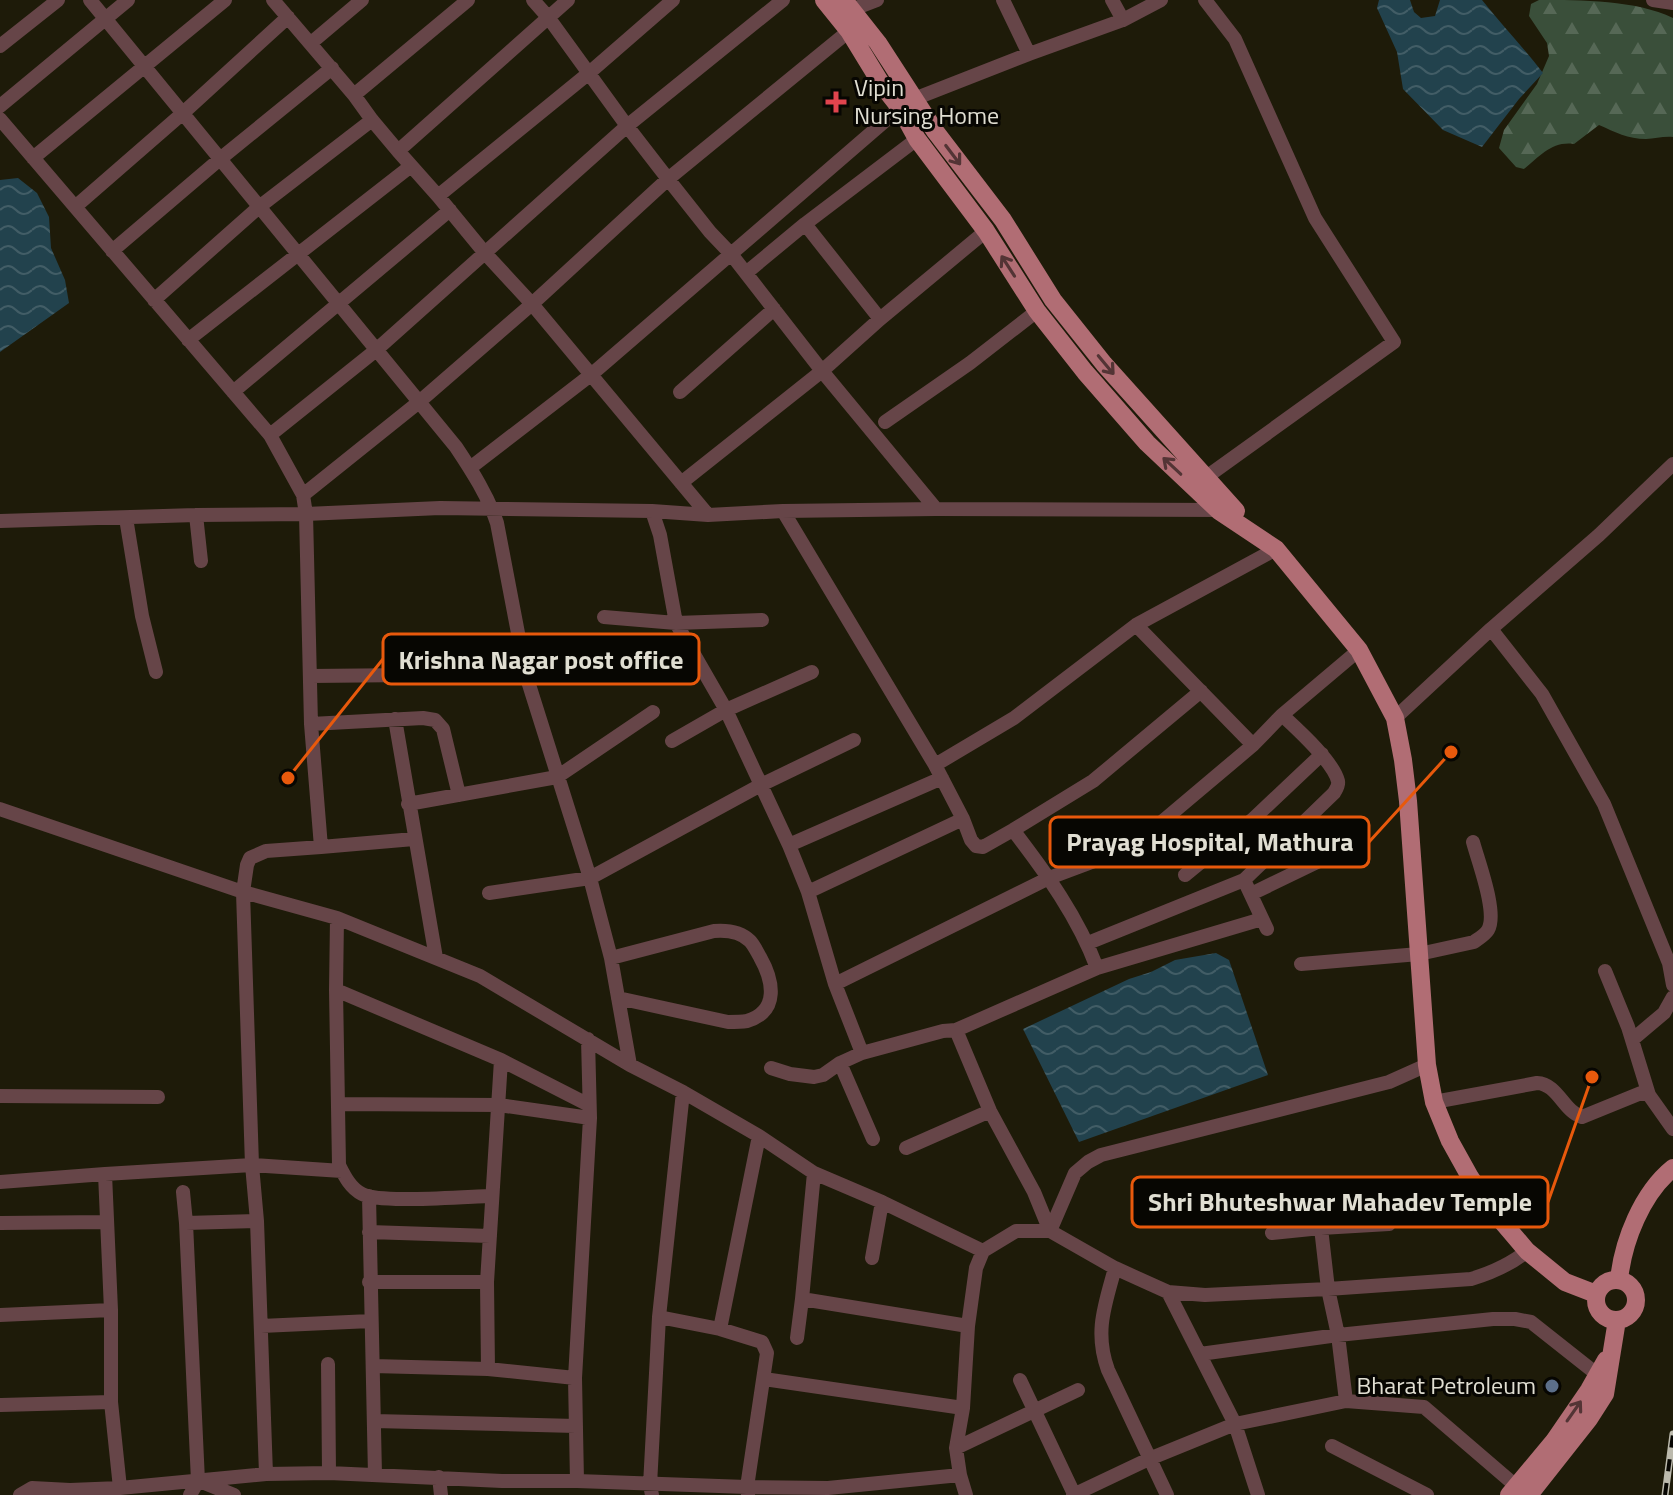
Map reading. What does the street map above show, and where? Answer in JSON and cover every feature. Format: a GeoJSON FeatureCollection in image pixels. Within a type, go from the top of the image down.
{"type":"FeatureCollection","features":[{"type":"Feature","properties":{"kind":"main road"},"geometry":{"type":"LineString","coordinates":[[824,0],[849,31],[882,85],[907,103],[935,131],[1003,220],[1053,300],[1104,364],[1205,478],[1227,510]]}},
{"type":"Feature","properties":{"kind":"main road"},"geometry":{"type":"LineString","coordinates":[[847,5],[878,43],[907,103],[917,139],[986,231],[1037,311],[1085,372],[1147,443],[1276,549],[1359,650],[1395,718],[1403,760],[1427,1065],[1434,1102],[1450,1141],[1493,1211],[1527,1251],[1565,1282],[1596,1294]]}},
{"type":"Feature","properties":{"kind":"main road"},"geometry":{"type":"LineString","coordinates":[[1619,1280],[1621,1261],[1645,1202],[1673,1168]]}},
{"type":"Feature","properties":{"kind":"main road"},"geometry":{"type":"LineString","coordinates":[[1609,1280],[1619,1280],[1634,1291],[1636,1301],[1633,1310],[1617,1320],[1602,1315],[1596,1305],[1596,1294],[1609,1280]]}},
{"type":"Feature","properties":{"kind":"main road"},"geometry":{"type":"LineString","coordinates":[[1518,1492],[1589,1419],[1605,1394],[1617,1320]]}},
{"type":"Feature","properties":{"kind":"main road"},"geometry":{"type":"LineString","coordinates":[[1518,1492],[1612,1351]]}},
{"type":"Feature","properties":{"kind":"street"},"geometry":{"type":"LineString","coordinates":[[0,46],[58,0]]}},
{"type":"Feature","properties":{"kind":"street"},"geometry":{"type":"LineString","coordinates":[[90,0],[456,447],[492,509],[526,675],[590,878],[611,958],[630,1065]]}},
{"type":"Feature","properties":{"kind":"street"},"geometry":{"type":"LineString","coordinates":[[0,106],[128,0]]}},
{"type":"Feature","properties":{"kind":"street"},"geometry":{"type":"LineString","coordinates":[[33,158],[225,0]]}},
{"type":"Feature","properties":{"kind":"street"},"geometry":{"type":"LineString","coordinates":[[273,0],[708,515]]}},
{"type":"Feature","properties":{"kind":"street"},"geometry":{"type":"LineString","coordinates":[[311,43],[362,0]]}},
{"type":"Feature","properties":{"kind":"street"},"geometry":{"type":"LineString","coordinates":[[354,95],[468,0]]}},
{"type":"Feature","properties":{"kind":"street"},"geometry":{"type":"LineString","coordinates":[[533,0],[668,179],[936,509]]}},
{"type":"Feature","properties":{"kind":"street"},"geometry":{"type":"LineString","coordinates":[[398,151],[568,0]]}},
{"type":"Feature","properties":{"kind":"street"},"geometry":{"type":"LineString","coordinates":[[438,196],[673,0]]}},
{"type":"Feature","properties":{"kind":"street"},"geometry":{"type":"LineString","coordinates":[[270,435],[375,351],[627,126],[783,0]]}},
{"type":"Feature","properties":{"kind":"street"},"geometry":{"type":"LineString","coordinates":[[847,5],[877,0]]}},
{"type":"Feature","properties":{"kind":"street"},"geometry":{"type":"LineString","coordinates":[[1003,0],[1029,54]]}},
{"type":"Feature","properties":{"kind":"street"},"geometry":{"type":"LineString","coordinates":[[1112,0],[1123,20]]}},
{"type":"Feature","properties":{"kind":"street"},"geometry":{"type":"LineString","coordinates":[[470,468],[592,374],[907,103],[1123,20],[1161,0]]}},
{"type":"Feature","properties":{"kind":"street"},"geometry":{"type":"LineString","coordinates":[[1205,0],[1235,39],[1315,218],[1394,342],[1205,478]]}},
{"type":"Feature","properties":{"kind":"street"},"geometry":{"type":"LineString","coordinates":[[1653,0],[1673,3]]}},
{"type":"Feature","properties":{"kind":"street"},"geometry":{"type":"LineString","coordinates":[[75,207],[288,17]]}},
{"type":"Feature","properties":{"kind":"street"},"geometry":{"type":"LineString","coordinates":[[303,495],[419,402],[668,179],[849,31]]}},
{"type":"Feature","properties":{"kind":"street"},"geometry":{"type":"LineString","coordinates":[[112,251],[332,68]]}},
{"type":"Feature","properties":{"kind":"street"},"geometry":{"type":"LineString","coordinates":[[0,119],[270,435],[303,495],[311,724],[321,847]]}},
{"type":"Feature","properties":{"kind":"street"},"geometry":{"type":"LineString","coordinates":[[154,300],[259,207],[372,120]]}},
{"type":"Feature","properties":{"kind":"street"},"geometry":{"type":"LineString","coordinates":[[746,273],[917,139]]}},
{"type":"Feature","properties":{"kind":"street"},"geometry":{"type":"LineString","coordinates":[[188,340],[411,166]]}},
{"type":"Feature","properties":{"kind":"street"},"geometry":{"type":"LineString","coordinates":[[233,392],[450,210]]}},
{"type":"Feature","properties":{"kind":"street"},"geometry":{"type":"LineString","coordinates":[[805,224],[880,319]]}},
{"type":"Feature","properties":{"kind":"street"},"geometry":{"type":"LineString","coordinates":[[681,483],[822,371],[986,231]]}},
{"type":"Feature","properties":{"kind":"street"},"geometry":{"type":"LineString","coordinates":[[680,392],[774,309]]}},
{"type":"Feature","properties":{"kind":"street"},"geometry":{"type":"LineString","coordinates":[[885,422],[970,363],[1037,311]]}},
{"type":"Feature","properties":{"kind":"street"},"geometry":{"type":"LineString","coordinates":[[1395,718],[1599,535],[1673,464]]}},
{"type":"Feature","properties":{"kind":"street"},"geometry":{"type":"LineString","coordinates":[[0,521],[440,508],[652,511],[708,515],[936,509],[1227,510]]}},
{"type":"Feature","properties":{"kind":"street"},"geometry":{"type":"LineString","coordinates":[[652,511],[660,535],[676,623],[726,710],[789,845],[808,892],[835,984],[862,1053]]}},
{"type":"Feature","properties":{"kind":"street"},"geometry":{"type":"LineString","coordinates":[[783,511],[938,772],[976,846],[983,847],[1093,781],[1201,691]]}},
{"type":"Feature","properties":{"kind":"street"},"geometry":{"type":"LineString","coordinates":[[196,515],[201,561]]}},
{"type":"Feature","properties":{"kind":"street"},"geometry":{"type":"LineString","coordinates":[[126,518],[142,616],[156,672]]}},
{"type":"Feature","properties":{"kind":"street"},"geometry":{"type":"LineString","coordinates":[[789,845],[938,772],[1136,625],[1276,549]]}},
{"type":"Feature","properties":{"kind":"street"},"geometry":{"type":"LineString","coordinates":[[604,617],[676,623],[762,620]]}},
{"type":"Feature","properties":{"kind":"street"},"geometry":{"type":"LineString","coordinates":[[1136,625],[1253,745]]}},
{"type":"Feature","properties":{"kind":"street"},"geometry":{"type":"LineString","coordinates":[[1491,629],[1542,694],[1604,804],[1669,963],[1673,985]]}},
{"type":"Feature","properties":{"kind":"street"},"geometry":{"type":"LineString","coordinates":[[310,676],[412,675],[520,645]]}},
{"type":"Feature","properties":{"kind":"street"},"geometry":{"type":"LineString","coordinates":[[835,984],[1049,878],[1132,847],[1359,650]]}},
{"type":"Feature","properties":{"kind":"street"},"geometry":{"type":"LineString","coordinates":[[672,741],[726,710],[812,672]]}},
{"type":"Feature","properties":{"kind":"street"},"geometry":{"type":"LineString","coordinates":[[408,804],[557,777],[653,712]]}},
{"type":"Feature","properties":{"kind":"street"},"geometry":{"type":"LineString","coordinates":[[1088,943],[1244,880],[1337,789],[1338,780],[1322,754],[1282,715]]}},
{"type":"Feature","properties":{"kind":"street"},"geometry":{"type":"LineString","coordinates":[[395,719],[436,958]]}},
{"type":"Feature","properties":{"kind":"street"},"geometry":{"type":"LineString","coordinates":[[311,724],[435,720],[443,729],[459,795]]}},
{"type":"Feature","properties":{"kind":"street"},"geometry":{"type":"LineString","coordinates":[[489,893],[590,878],[761,785],[854,740]]}},
{"type":"Feature","properties":{"kind":"street"},"geometry":{"type":"LineString","coordinates":[[1185,875],[1252,820],[1322,754]]}},
{"type":"Feature","properties":{"kind":"street"},"geometry":{"type":"LineString","coordinates":[[0,809],[243,892],[337,918],[480,976],[630,1065],[759,1136],[814,1173],[983,1251]]}},
{"type":"Feature","properties":{"kind":"street"},"geometry":{"type":"LineString","coordinates":[[808,892],[963,819]]}},
{"type":"Feature","properties":{"kind":"street"},"geometry":{"type":"LineString","coordinates":[[1013,830],[1049,878],[1088,943],[1097,968]]}},
{"type":"Feature","properties":{"kind":"street"},"geometry":{"type":"LineString","coordinates":[[266,1474],[243,892],[247,865],[250,858],[266,851],[414,839]]}},
{"type":"Feature","properties":{"kind":"street"},"geometry":{"type":"LineString","coordinates":[[1301,964],[1419,954],[1474,942],[1489,930],[1491,911],[1473,842]]}},
{"type":"Feature","properties":{"kind":"street"},"geometry":{"type":"LineString","coordinates":[[1251,894],[1340,851]]}},
{"type":"Feature","properties":{"kind":"street"},"geometry":{"type":"LineString","coordinates":[[771,1068],[814,1077],[823,1075],[862,1053],[956,1030],[1097,968],[1264,924],[1244,880]]}},
{"type":"Feature","properties":{"kind":"street"},"geometry":{"type":"LineString","coordinates":[[337,918],[339,1165],[342,1171],[351,1185],[369,1196],[492,1196]]}},
{"type":"Feature","properties":{"kind":"street"},"geometry":{"type":"LineString","coordinates":[[611,958],[727,930],[751,941],[767,969],[771,984],[767,1008],[746,1021],[728,1022],[618,998]]}},
{"type":"Feature","properties":{"kind":"street"},"geometry":{"type":"LineString","coordinates":[[1605,971],[1649,1095],[1673,1129]]}},
{"type":"Feature","properties":{"kind":"street"},"geometry":{"type":"LineString","coordinates":[[336,990],[501,1060],[590,1112]]}},
{"type":"Feature","properties":{"kind":"street"},"geometry":{"type":"LineString","coordinates":[[1632,1040],[1664,1013],[1673,997]]}},
{"type":"Feature","properties":{"kind":"street"},"geometry":{"type":"LineString","coordinates":[[956,1030],[990,1111],[1034,1192],[1050,1231]]}},
{"type":"Feature","properties":{"kind":"street"},"geometry":{"type":"LineString","coordinates":[[577,1481],[575,1378],[590,1112],[588,1039]]}},
{"type":"Feature","properties":{"kind":"street"},"geometry":{"type":"LineString","coordinates":[[488,1369],[487,1282],[501,1060]]}},
{"type":"Feature","properties":{"kind":"street"},"geometry":{"type":"LineString","coordinates":[[840,1063],[873,1139]]}},
{"type":"Feature","properties":{"kind":"street"},"geometry":{"type":"LineString","coordinates":[[1050,1231],[1075,1173],[1101,1155],[1389,1082],[1427,1065]]}},
{"type":"Feature","properties":{"kind":"street"},"geometry":{"type":"LineString","coordinates":[[1434,1102],[1544,1083],[1575,1115],[1582,1117],[1641,1093],[1649,1095]]}},
{"type":"Feature","properties":{"kind":"street"},"geometry":{"type":"LineString","coordinates":[[651,1490],[659,1317],[683,1092]]}},
{"type":"Feature","properties":{"kind":"street"},"geometry":{"type":"LineString","coordinates":[[0,1096],[158,1097]]}},
{"type":"Feature","properties":{"kind":"street"},"geometry":{"type":"LineString","coordinates":[[339,1104],[499,1105],[590,1112]]}},
{"type":"Feature","properties":{"kind":"street"},"geometry":{"type":"LineString","coordinates":[[906,1148],[990,1111]]}},
{"type":"Feature","properties":{"kind":"street"},"geometry":{"type":"LineString","coordinates":[[720,1329],[759,1136]]}},
{"type":"Feature","properties":{"kind":"street"},"geometry":{"type":"LineString","coordinates":[[0,1182],[252,1165],[342,1171]]}},
{"type":"Feature","properties":{"kind":"street"},"geometry":{"type":"LineString","coordinates":[[797,1338],[814,1173]]}},
{"type":"Feature","properties":{"kind":"street"},"geometry":{"type":"LineString","coordinates":[[105,1174],[111,1310],[111,1402],[120,1488]]}},
{"type":"Feature","properties":{"kind":"street"},"geometry":{"type":"LineString","coordinates":[[183,1192],[198,1481],[190,1495]]}},
{"type":"Feature","properties":{"kind":"street"},"geometry":{"type":"LineString","coordinates":[[369,1196],[375,1475]]}},
{"type":"Feature","properties":{"kind":"street"},"geometry":{"type":"LineString","coordinates":[[872,1258],[882,1202]]}},
{"type":"Feature","properties":{"kind":"street"},"geometry":{"type":"LineString","coordinates":[[186,1223],[257,1221]]}},
{"type":"Feature","properties":{"kind":"street"},"geometry":{"type":"LineString","coordinates":[[0,1223],[107,1222]]}},
{"type":"Feature","properties":{"kind":"street"},"geometry":{"type":"LineString","coordinates":[[1272,1233],[1389,1224]]}},
{"type":"Feature","properties":{"kind":"street"},"geometry":{"type":"LineString","coordinates":[[1321,1228],[1346,1401]]}},
{"type":"Feature","properties":{"kind":"street"},"geometry":{"type":"LineString","coordinates":[[966,1495],[956,1448],[963,1408],[968,1326],[976,1268],[983,1251],[1016,1231],[1050,1231],[1115,1268],[1168,1292],[1205,1295],[1471,1279],[1516,1261],[1527,1251]]}},
{"type":"Feature","properties":{"kind":"street"},"geometry":{"type":"LineString","coordinates":[[369,1232],[490,1236]]}},
{"type":"Feature","properties":{"kind":"street"},"geometry":{"type":"LineString","coordinates":[[1115,1268],[1102,1319],[1102,1353],[1167,1495]]}},
{"type":"Feature","properties":{"kind":"street"},"geometry":{"type":"LineString","coordinates":[[369,1282],[487,1282]]}},
{"type":"Feature","properties":{"kind":"street"},"geometry":{"type":"LineString","coordinates":[[1168,1292],[1235,1424],[1258,1495]]}},
{"type":"Feature","properties":{"kind":"street"},"geometry":{"type":"LineString","coordinates":[[802,1299],[968,1326]]}},
{"type":"Feature","properties":{"kind":"street"},"geometry":{"type":"LineString","coordinates":[[0,1315],[111,1310]]}},
{"type":"Feature","properties":{"kind":"street"},"geometry":{"type":"LineString","coordinates":[[659,1317],[720,1329],[762,1342],[767,1353],[748,1491]]}},
{"type":"Feature","properties":{"kind":"street"},"geometry":{"type":"LineString","coordinates":[[1200,1354],[1338,1335],[1515,1319],[1531,1322],[1598,1375]]}},
{"type":"Feature","properties":{"kind":"street"},"geometry":{"type":"LineString","coordinates":[[261,1326],[371,1321]]}},
{"type":"Feature","properties":{"kind":"street"},"geometry":{"type":"LineString","coordinates":[[328,1364],[329,1473]]}},
{"type":"Feature","properties":{"kind":"street"},"geometry":{"type":"LineString","coordinates":[[373,1366],[488,1369],[575,1378]]}},
{"type":"Feature","properties":{"kind":"street"},"geometry":{"type":"LineString","coordinates":[[764,1379],[963,1408]]}},
{"type":"Feature","properties":{"kind":"street"},"geometry":{"type":"LineString","coordinates":[[1020,1380],[1073,1495],[1149,1459],[1235,1424],[1346,1401],[1424,1407],[1518,1492]]}},
{"type":"Feature","properties":{"kind":"street"},"geometry":{"type":"LineString","coordinates":[[956,1448],[1078,1390]]}},
{"type":"Feature","properties":{"kind":"street"},"geometry":{"type":"LineString","coordinates":[[1,1405],[111,1402]]}},
{"type":"Feature","properties":{"kind":"street"},"geometry":{"type":"LineString","coordinates":[[374,1421],[576,1426]]}},
{"type":"Feature","properties":{"kind":"street"},"geometry":{"type":"LineString","coordinates":[[1332,1446],[1427,1495]]}},
{"type":"Feature","properties":{"kind":"street"},"geometry":{"type":"LineString","coordinates":[[20,1495],[32,1488],[70,1492],[266,1474],[439,1477],[504,1488],[577,1481],[651,1490],[748,1491],[829,1491],[960,1475]]}},
{"type":"Feature","properties":{"kind":"street"},"geometry":{"type":"LineString","coordinates":[[439,1477],[441,1495]]}},
{"type":"Feature","properties":{"kind":"street"},"geometry":{"type":"LineString","coordinates":[[198,1481],[234,1495]]}},
{"type":"Feature","properties":{"kind":"green space"},"geometry":{"type":"Polygon","coordinates":[[[1539,0],[1625,4],[1673,18],[1673,137],[1633,138],[1599,125],[1574,144],[1553,147],[1524,169],[1516,167],[1499,148],[1504,130],[1537,84],[1549,56],[1547,43],[1529,16],[1531,4],[1539,0]]]}},
{"type":"Feature","properties":{"kind":"water"},"geometry":{"type":"Polygon","coordinates":[[[1379,0],[1410,0],[1414,12],[1421,18],[1435,16],[1440,0],[1482,0],[1543,73],[1482,147],[1443,130],[1403,89],[1397,52],[1377,8],[1379,0]]]}},
{"type":"Feature","properties":{"kind":"water"},"geometry":{"type":"Polygon","coordinates":[[[18,178],[37,193],[49,217],[51,248],[65,280],[69,303],[0,352],[0,180],[18,178]]]}},
{"type":"Feature","properties":{"kind":"water"},"geometry":{"type":"Polygon","coordinates":[[[1216,953],[1229,960],[1268,1075],[1079,1142],[1023,1029],[1175,960],[1216,953]]]}},
{"type":"Feature","properties":{"kind":"railway"},"geometry":{"type":"LineString","coordinates":[[1665,1495],[1673,1434]]}},
{"type":"Feature","properties":{"kind":"place","name":"Vipin Nursing Home"},"geometry":{"type":"Point","coordinates":[836,102]}},
{"type":"Feature","properties":{"kind":"place","name":"Prayag Hospital, Mathura"},"geometry":{"type":"Point","coordinates":[1451,752]}},
{"type":"Feature","properties":{"kind":"place","name":"Krishna Nagar post office"},"geometry":{"type":"Point","coordinates":[288,778]}},
{"type":"Feature","properties":{"kind":"place","name":"Shri Bhuteshwar Mahadev Temple"},"geometry":{"type":"Point","coordinates":[1592,1077]}},
{"type":"Feature","properties":{"kind":"place","name":"Bharat Petroleum"},"geometry":{"type":"Point","coordinates":[1552,1386]}}]}
